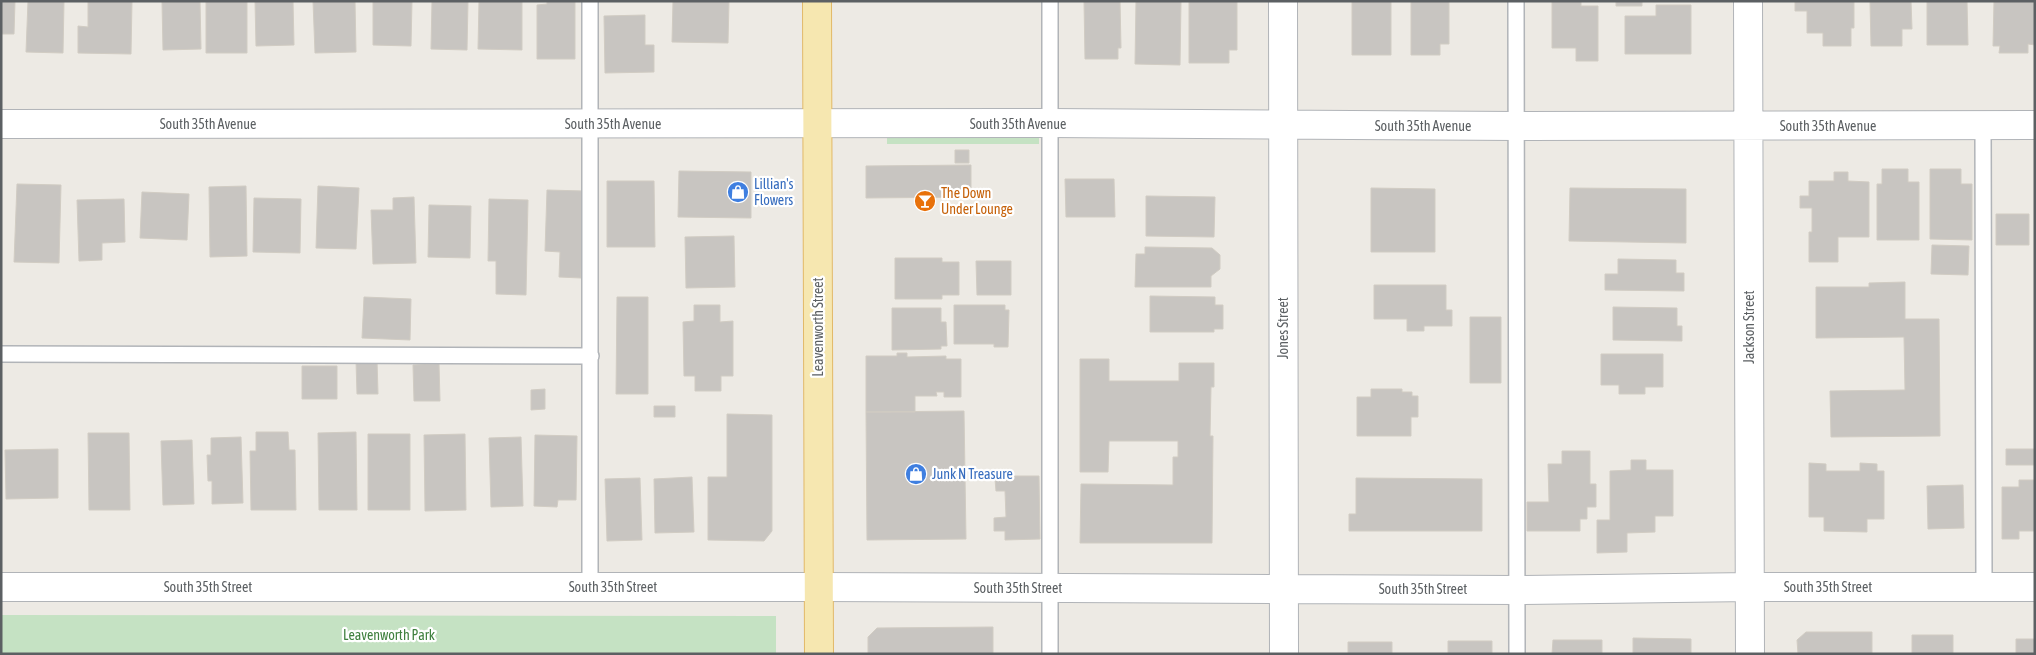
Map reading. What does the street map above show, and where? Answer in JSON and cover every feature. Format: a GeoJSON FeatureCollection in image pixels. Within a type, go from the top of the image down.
{"type":"FeatureCollection","features":[{"type":"Feature","properties":{"kind":"main road","name":"Leavenworth Street"},"geometry":{"type":"LineString","coordinates":[[817,1],[819,654]]}},
{"type":"Feature","properties":{"kind":"street","name":"Jones Street"},"geometry":{"type":"LineString","coordinates":[[1283,1],[1284,654]]}},
{"type":"Feature","properties":{"kind":"street","name":"Jackson Street"},"geometry":{"type":"LineString","coordinates":[[1748,1],[1750,654]]}},
{"type":"Feature","properties":{"kind":"street","name":"South 35th Avenue"},"geometry":{"type":"LineString","coordinates":[[1,124],[818,125],[1049,123],[1516,126],[2035,125]]}},
{"type":"Feature","properties":{"kind":"street","name":"South 35th Street"},"geometry":{"type":"LineString","coordinates":[[1,587],[819,587],[1518,590],[1750,587],[2035,587]]}},
{"type":"Feature","properties":{"kind":"lane"},"geometry":{"type":"LineString","coordinates":[[590,1],[590,587]]}},
{"type":"Feature","properties":{"kind":"lane"},"geometry":{"type":"LineString","coordinates":[[1050,1],[1050,654]]}},
{"type":"Feature","properties":{"kind":"lane"},"geometry":{"type":"LineString","coordinates":[[1516,1],[1517,654]]}},
{"type":"Feature","properties":{"kind":"lane"},"geometry":{"type":"LineString","coordinates":[[1982,125],[1984,587]]}},
{"type":"Feature","properties":{"kind":"lane"},"geometry":{"type":"LineString","coordinates":[[1,354],[591,356]]}},
{"type":"Feature","properties":{"kind":"green space"},"geometry":{"type":"Polygon","coordinates":[[[887,136],[1039,136],[1039,144],[887,144],[887,136]]]}},
{"type":"Feature","properties":{"kind":"green space","name":"Leavenworth Park"},"geometry":{"type":"Polygon","coordinates":[[[1,615],[776,616],[776,654],[1,654],[1,615]]]}},
{"type":"Feature","properties":{"kind":"building"},"geometry":{"type":"Polygon","coordinates":[[[1,1],[15,1],[14,34],[1,34],[1,1]]]}},
{"type":"Feature","properties":{"kind":"building"},"geometry":{"type":"Polygon","coordinates":[[[28,1],[64,1],[63,53],[26,52],[28,1]]]}},
{"type":"Feature","properties":{"kind":"building"},"geometry":{"type":"Polygon","coordinates":[[[88,1],[132,1],[131,54],[78,53],[78,26],[88,27],[88,1]]]}},
{"type":"Feature","properties":{"kind":"building"},"geometry":{"type":"Polygon","coordinates":[[[200,1],[201,49],[163,50],[162,2],[200,1]]]}},
{"type":"Feature","properties":{"kind":"building"},"geometry":{"type":"Polygon","coordinates":[[[206,1],[247,1],[247,53],[206,53],[206,1]]]}},
{"type":"Feature","properties":{"kind":"building"},"geometry":{"type":"Polygon","coordinates":[[[255,1],[293,1],[294,45],[256,46],[255,1]]]}},
{"type":"Feature","properties":{"kind":"building"},"geometry":{"type":"Polygon","coordinates":[[[313,1],[355,1],[356,52],[315,53],[313,1]]]}},
{"type":"Feature","properties":{"kind":"building"},"geometry":{"type":"Polygon","coordinates":[[[373,1],[412,1],[411,46],[373,45],[373,1]]]}},
{"type":"Feature","properties":{"kind":"building"},"geometry":{"type":"Polygon","coordinates":[[[432,1],[468,1],[467,50],[431,49],[432,1]]]}},
{"type":"Feature","properties":{"kind":"building"},"geometry":{"type":"Polygon","coordinates":[[[479,1],[522,1],[522,50],[478,49],[479,1]]]}},
{"type":"Feature","properties":{"kind":"building"},"geometry":{"type":"Polygon","coordinates":[[[547,1],[575,1],[575,59],[537,59],[537,5],[547,4],[547,1]]]}},
{"type":"Feature","properties":{"kind":"building"},"geometry":{"type":"Polygon","coordinates":[[[673,1],[729,1],[728,43],[672,42],[673,1]]]}},
{"type":"Feature","properties":{"kind":"building"},"geometry":{"type":"Polygon","coordinates":[[[1084,1],[1120,1],[1121,48],[1118,48],[1118,59],[1085,59],[1084,1]]]}},
{"type":"Feature","properties":{"kind":"building"},"geometry":{"type":"Polygon","coordinates":[[[1136,1],[1181,1],[1180,65],[1135,64],[1136,1]]]}},
{"type":"Feature","properties":{"kind":"building"},"geometry":{"type":"Polygon","coordinates":[[[1189,1],[1237,1],[1237,50],[1229,50],[1229,63],[1189,63],[1189,1]]]}},
{"type":"Feature","properties":{"kind":"building"},"geometry":{"type":"Polygon","coordinates":[[[1352,1],[1391,1],[1391,55],[1352,55],[1352,1]]]}},
{"type":"Feature","properties":{"kind":"building"},"geometry":{"type":"Polygon","coordinates":[[[1411,1],[1449,1],[1449,44],[1440,44],[1440,55],[1411,55],[1411,1]]]}},
{"type":"Feature","properties":{"kind":"building"},"geometry":{"type":"Polygon","coordinates":[[[1552,1],[1581,1],[1581,6],[1598,6],[1598,61],[1576,61],[1576,48],[1552,48],[1552,1]]]}},
{"type":"Feature","properties":{"kind":"building"},"geometry":{"type":"Polygon","coordinates":[[[1616,1],[1642,1],[1642,6],[1616,6],[1616,1]]]}},
{"type":"Feature","properties":{"kind":"building"},"geometry":{"type":"Polygon","coordinates":[[[1795,1],[1854,1],[1854,28],[1851,28],[1851,46],[1823,46],[1823,33],[1807,33],[1807,11],[1795,11],[1795,1]]]}},
{"type":"Feature","properties":{"kind":"building"},"geometry":{"type":"Polygon","coordinates":[[[1870,1],[1911,1],[1912,29],[1902,29],[1902,46],[1871,46],[1870,1]]]}},
{"type":"Feature","properties":{"kind":"building"},"geometry":{"type":"Polygon","coordinates":[[[1927,1],[1967,1],[1968,45],[1927,45],[1927,1]]]}},
{"type":"Feature","properties":{"kind":"building"},"geometry":{"type":"Polygon","coordinates":[[[1994,1],[2035,1],[2035,45],[2028,44],[2028,53],[1999,53],[2000,46],[1993,46],[1994,1]]]}},
{"type":"Feature","properties":{"kind":"building"},"geometry":{"type":"Polygon","coordinates":[[[1656,5],[1691,5],[1691,54],[1625,54],[1625,16],[1656,16],[1656,5]]]}},
{"type":"Feature","properties":{"kind":"building"},"geometry":{"type":"Polygon","coordinates":[[[645,15],[645,45],[654,45],[654,72],[605,73],[604,16],[645,15]]]}},
{"type":"Feature","properties":{"kind":"building"},"geometry":{"type":"Polygon","coordinates":[[[955,150],[969,150],[969,163],[955,163],[955,150]]]}},
{"type":"Feature","properties":{"kind":"building"},"geometry":{"type":"Polygon","coordinates":[[[971,165],[971,197],[866,198],[866,166],[971,165]]]}},
{"type":"Feature","properties":{"kind":"building"},"geometry":{"type":"Polygon","coordinates":[[[1882,169],[1908,169],[1908,182],[1919,182],[1919,240],[1877,240],[1877,184],[1882,184],[1882,169]]]}},
{"type":"Feature","properties":{"kind":"building"},"geometry":{"type":"Polygon","coordinates":[[[1930,169],[1961,169],[1961,184],[1972,184],[1972,240],[1930,239],[1930,169]]]}},
{"type":"Feature","properties":{"kind":"building"},"geometry":{"type":"Polygon","coordinates":[[[679,171],[751,172],[751,218],[678,217],[679,171]]]}},
{"type":"Feature","properties":{"kind":"building"},"geometry":{"type":"Polygon","coordinates":[[[1834,172],[1848,172],[1848,181],[1869,182],[1869,237],[1838,237],[1838,262],[1809,262],[1809,232],[1812,232],[1812,208],[1800,208],[1800,196],[1809,196],[1809,181],[1834,181],[1834,172]]]}},
{"type":"Feature","properties":{"kind":"building"},"geometry":{"type":"Polygon","coordinates":[[[1065,179],[1114,179],[1115,217],[1066,217],[1065,179]]]}},
{"type":"Feature","properties":{"kind":"building"},"geometry":{"type":"Polygon","coordinates":[[[607,181],[654,181],[655,247],[607,247],[607,181]]]}},
{"type":"Feature","properties":{"kind":"building"},"geometry":{"type":"Polygon","coordinates":[[[17,184],[61,185],[59,263],[14,262],[17,184]]]}},
{"type":"Feature","properties":{"kind":"building"},"geometry":{"type":"Polygon","coordinates":[[[246,186],[247,256],[210,257],[209,187],[246,186]]]}},
{"type":"Feature","properties":{"kind":"building"},"geometry":{"type":"Polygon","coordinates":[[[318,186],[359,188],[356,249],[316,248],[318,186]]]}},
{"type":"Feature","properties":{"kind":"building"},"geometry":{"type":"Polygon","coordinates":[[[1371,188],[1435,189],[1435,252],[1371,252],[1371,188]]]}},
{"type":"Feature","properties":{"kind":"building"},"geometry":{"type":"Polygon","coordinates":[[[1570,188],[1686,189],[1686,243],[1569,241],[1570,188]]]}},
{"type":"Feature","properties":{"kind":"building"},"geometry":{"type":"Polygon","coordinates":[[[547,190],[584,191],[581,278],[559,277],[560,252],[545,251],[547,190]]]}},
{"type":"Feature","properties":{"kind":"building"},"geometry":{"type":"Polygon","coordinates":[[[142,192],[189,194],[187,240],[140,238],[142,192]]]}},
{"type":"Feature","properties":{"kind":"building"},"geometry":{"type":"Polygon","coordinates":[[[1146,196],[1215,197],[1214,237],[1146,236],[1146,196]]]}},
{"type":"Feature","properties":{"kind":"building"},"geometry":{"type":"Polygon","coordinates":[[[414,197],[416,263],[373,264],[371,210],[393,210],[393,198],[414,197]]]}},
{"type":"Feature","properties":{"kind":"building"},"geometry":{"type":"Polygon","coordinates":[[[254,198],[301,199],[300,253],[253,252],[254,198]]]}},
{"type":"Feature","properties":{"kind":"building"},"geometry":{"type":"Polygon","coordinates":[[[124,199],[125,242],[102,243],[102,260],[79,261],[77,200],[124,199]]]}},
{"type":"Feature","properties":{"kind":"building"},"geometry":{"type":"Polygon","coordinates":[[[489,199],[528,200],[526,295],[496,294],[496,261],[488,261],[489,199]]]}},
{"type":"Feature","properties":{"kind":"building"},"geometry":{"type":"Polygon","coordinates":[[[429,205],[471,206],[470,258],[428,257],[429,205]]]}},
{"type":"Feature","properties":{"kind":"building"},"geometry":{"type":"Polygon","coordinates":[[[1996,214],[2029,214],[2029,245],[1996,245],[1996,214]]]}},
{"type":"Feature","properties":{"kind":"building"},"geometry":{"type":"Polygon","coordinates":[[[734,236],[735,287],[686,288],[685,237],[734,236]]]}},
{"type":"Feature","properties":{"kind":"building"},"geometry":{"type":"Polygon","coordinates":[[[1932,245],[1969,246],[1968,275],[1931,274],[1932,245]]]}},
{"type":"Feature","properties":{"kind":"building"},"geometry":{"type":"Polygon","coordinates":[[[1145,247],[1212,248],[1220,255],[1220,269],[1211,276],[1211,287],[1135,287],[1136,254],[1145,254],[1145,247]]]}},
{"type":"Feature","properties":{"kind":"building"},"geometry":{"type":"Polygon","coordinates":[[[895,258],[942,258],[942,262],[959,262],[959,295],[942,295],[942,299],[895,299],[895,258]]]}},
{"type":"Feature","properties":{"kind":"building"},"geometry":{"type":"Polygon","coordinates":[[[1618,259],[1676,260],[1676,273],[1684,273],[1684,291],[1605,290],[1605,274],[1618,274],[1618,259]]]}},
{"type":"Feature","properties":{"kind":"building"},"geometry":{"type":"Polygon","coordinates":[[[976,261],[1011,261],[1011,295],[977,295],[976,261]]]}},
{"type":"Feature","properties":{"kind":"building"},"geometry":{"type":"Polygon","coordinates":[[[1905,282],[1905,319],[1939,319],[1940,436],[1831,437],[1830,391],[1905,390],[1904,337],[1816,338],[1816,287],[1869,287],[1869,283],[1905,282]]]}},
{"type":"Feature","properties":{"kind":"building"},"geometry":{"type":"Polygon","coordinates":[[[1374,285],[1446,285],[1446,310],[1452,310],[1452,326],[1424,326],[1424,331],[1407,331],[1407,319],[1374,319],[1374,285]]]}},
{"type":"Feature","properties":{"kind":"building"},"geometry":{"type":"Polygon","coordinates":[[[1150,296],[1215,297],[1215,305],[1223,305],[1223,329],[1214,329],[1214,332],[1150,332],[1150,296]]]}},
{"type":"Feature","properties":{"kind":"building"},"geometry":{"type":"Polygon","coordinates":[[[364,297],[411,299],[410,340],[362,338],[364,297]]]}},
{"type":"Feature","properties":{"kind":"building"},"geometry":{"type":"Polygon","coordinates":[[[617,297],[648,297],[648,394],[616,394],[617,297]]]}},
{"type":"Feature","properties":{"kind":"building"},"geometry":{"type":"Polygon","coordinates":[[[694,305],[720,305],[720,322],[733,321],[733,376],[721,376],[721,391],[695,391],[695,376],[684,376],[683,322],[694,321],[694,305]]]}},
{"type":"Feature","properties":{"kind":"building"},"geometry":{"type":"Polygon","coordinates":[[[954,305],[1005,305],[1005,310],[1009,310],[1008,347],[994,347],[994,344],[954,344],[954,305]]]}},
{"type":"Feature","properties":{"kind":"building"},"geometry":{"type":"Polygon","coordinates":[[[1613,307],[1677,308],[1677,326],[1682,326],[1682,341],[1613,340],[1613,307]]]}},
{"type":"Feature","properties":{"kind":"building"},"geometry":{"type":"Polygon","coordinates":[[[892,308],[941,308],[941,322],[946,322],[947,346],[941,346],[941,349],[892,350],[892,308]]]}},
{"type":"Feature","properties":{"kind":"building"},"geometry":{"type":"Polygon","coordinates":[[[1470,317],[1501,317],[1501,383],[1470,383],[1470,317]]]}},
{"type":"Feature","properties":{"kind":"building"},"geometry":{"type":"Polygon","coordinates":[[[897,353],[907,353],[907,357],[946,356],[946,359],[961,359],[961,397],[944,397],[944,392],[936,392],[937,396],[915,396],[915,412],[866,412],[866,356],[897,356],[897,353]]]}},
{"type":"Feature","properties":{"kind":"building"},"geometry":{"type":"Polygon","coordinates":[[[1601,354],[1663,354],[1663,387],[1645,387],[1645,394],[1619,394],[1619,385],[1601,385],[1601,354]]]}},
{"type":"Feature","properties":{"kind":"building"},"geometry":{"type":"Polygon","coordinates":[[[1080,359],[1109,359],[1109,381],[1179,381],[1179,363],[1214,363],[1214,387],[1211,387],[1210,436],[1213,436],[1212,543],[1080,543],[1081,484],[1173,485],[1173,457],[1178,457],[1178,441],[1109,441],[1108,472],[1080,472],[1080,359]]]}},
{"type":"Feature","properties":{"kind":"building"},"geometry":{"type":"Polygon","coordinates":[[[377,360],[378,394],[357,394],[356,361],[377,360]]]}},
{"type":"Feature","properties":{"kind":"building"},"geometry":{"type":"Polygon","coordinates":[[[439,364],[440,401],[414,401],[413,365],[439,364]]]}},
{"type":"Feature","properties":{"kind":"building"},"geometry":{"type":"Polygon","coordinates":[[[302,366],[337,366],[337,399],[302,399],[302,366]]]}},
{"type":"Feature","properties":{"kind":"building"},"geometry":{"type":"Polygon","coordinates":[[[545,389],[545,409],[531,410],[531,390],[545,389]]]}},
{"type":"Feature","properties":{"kind":"building"},"geometry":{"type":"Polygon","coordinates":[[[1371,389],[1402,389],[1402,392],[1412,392],[1412,396],[1418,396],[1418,417],[1411,417],[1411,436],[1357,436],[1357,397],[1371,397],[1371,389]]]}},
{"type":"Feature","properties":{"kind":"building"},"geometry":{"type":"Polygon","coordinates":[[[654,406],[675,406],[675,417],[654,417],[654,406]]]}},
{"type":"Feature","properties":{"kind":"building"},"geometry":{"type":"Polygon","coordinates":[[[964,411],[966,539],[867,540],[866,412],[964,411]]]}},
{"type":"Feature","properties":{"kind":"building"},"geometry":{"type":"Polygon","coordinates":[[[727,414],[772,415],[772,531],[764,541],[708,540],[708,477],[727,477],[727,414]]]}},
{"type":"Feature","properties":{"kind":"building"},"geometry":{"type":"Polygon","coordinates":[[[256,432],[288,432],[289,450],[295,450],[296,510],[251,510],[250,451],[256,451],[256,432]]]}},
{"type":"Feature","properties":{"kind":"building"},"geometry":{"type":"Polygon","coordinates":[[[356,432],[357,510],[319,510],[318,433],[356,432]]]}},
{"type":"Feature","properties":{"kind":"building"},"geometry":{"type":"Polygon","coordinates":[[[88,433],[129,433],[130,510],[89,510],[88,433]]]}},
{"type":"Feature","properties":{"kind":"building"},"geometry":{"type":"Polygon","coordinates":[[[368,434],[410,434],[410,510],[368,510],[368,434]]]}},
{"type":"Feature","properties":{"kind":"building"},"geometry":{"type":"Polygon","coordinates":[[[465,434],[466,510],[425,511],[424,435],[465,434]]]}},
{"type":"Feature","properties":{"kind":"building"},"geometry":{"type":"Polygon","coordinates":[[[535,435],[577,436],[576,500],[558,500],[557,507],[534,506],[535,435]]]}},
{"type":"Feature","properties":{"kind":"building"},"geometry":{"type":"Polygon","coordinates":[[[241,437],[243,503],[212,504],[212,481],[208,481],[207,455],[211,455],[211,438],[241,437]]]}},
{"type":"Feature","properties":{"kind":"building"},"geometry":{"type":"Polygon","coordinates":[[[521,437],[523,506],[491,507],[489,438],[521,437]]]}},
{"type":"Feature","properties":{"kind":"building"},"geometry":{"type":"Polygon","coordinates":[[[192,440],[194,504],[163,505],[161,441],[192,440]]]}},
{"type":"Feature","properties":{"kind":"building"},"geometry":{"type":"Polygon","coordinates":[[[58,449],[58,498],[6,499],[5,450],[58,449]]]}},
{"type":"Feature","properties":{"kind":"building"},"geometry":{"type":"Polygon","coordinates":[[[2006,449],[2034,449],[2034,465],[2006,465],[2006,449]]]}},
{"type":"Feature","properties":{"kind":"building"},"geometry":{"type":"Polygon","coordinates":[[[1562,451],[1590,451],[1590,484],[1596,484],[1596,507],[1587,507],[1587,519],[1580,519],[1580,531],[1527,531],[1527,502],[1549,502],[1548,464],[1562,464],[1562,451]]]}},
{"type":"Feature","properties":{"kind":"building"},"geometry":{"type":"Polygon","coordinates":[[[1631,460],[1646,460],[1646,470],[1673,470],[1673,516],[1655,516],[1655,532],[1627,533],[1627,552],[1597,553],[1597,520],[1610,520],[1610,471],[1631,470],[1631,460]]]}},
{"type":"Feature","properties":{"kind":"building"},"geometry":{"type":"Polygon","coordinates":[[[1809,463],[1826,464],[1826,471],[1860,471],[1860,463],[1877,464],[1877,471],[1884,471],[1884,519],[1867,519],[1867,532],[1824,531],[1824,517],[1809,517],[1809,463]]]}},
{"type":"Feature","properties":{"kind":"building"},"geometry":{"type":"Polygon","coordinates":[[[1005,476],[1039,476],[1040,539],[1005,540],[1005,531],[994,531],[994,518],[1006,517],[1005,491],[996,491],[995,479],[1005,479],[1005,476]]]}},
{"type":"Feature","properties":{"kind":"building"},"geometry":{"type":"Polygon","coordinates":[[[692,477],[694,532],[655,533],[654,479],[692,477]]]}},
{"type":"Feature","properties":{"kind":"building"},"geometry":{"type":"Polygon","coordinates":[[[640,478],[642,540],[607,541],[605,479],[640,478]]]}},
{"type":"Feature","properties":{"kind":"building"},"geometry":{"type":"Polygon","coordinates":[[[1356,478],[1482,479],[1482,531],[1349,531],[1349,514],[1356,514],[1356,478]]]}},
{"type":"Feature","properties":{"kind":"building"},"geometry":{"type":"Polygon","coordinates":[[[2019,480],[2035,480],[2035,531],[2019,531],[2019,539],[2002,539],[2002,487],[2019,487],[2019,480]]]}},
{"type":"Feature","properties":{"kind":"building"},"geometry":{"type":"Polygon","coordinates":[[[1963,485],[1964,528],[1928,529],[1927,486],[1963,485]]]}},
{"type":"Feature","properties":{"kind":"building"},"geometry":{"type":"Polygon","coordinates":[[[993,627],[993,654],[868,654],[868,637],[877,628],[993,627]]]}},
{"type":"Feature","properties":{"kind":"building"},"geometry":{"type":"Polygon","coordinates":[[[1806,632],[1872,632],[1872,654],[1798,654],[1797,640],[1806,632]]]}},
{"type":"Feature","properties":{"kind":"building"},"geometry":{"type":"Polygon","coordinates":[[[1912,635],[1953,635],[1953,654],[1912,654],[1912,635]]]}},
{"type":"Feature","properties":{"kind":"building"},"geometry":{"type":"Polygon","coordinates":[[[1633,638],[1691,639],[1691,654],[1633,654],[1633,638]]]}},
{"type":"Feature","properties":{"kind":"building"},"geometry":{"type":"Polygon","coordinates":[[[2016,639],[2035,639],[2035,654],[2016,654],[2016,639]]]}},
{"type":"Feature","properties":{"kind":"building"},"geometry":{"type":"Polygon","coordinates":[[[1553,640],[1602,640],[1602,654],[1552,654],[1553,640]]]}},
{"type":"Feature","properties":{"kind":"building"},"geometry":{"type":"Polygon","coordinates":[[[1448,641],[1492,641],[1492,654],[1448,654],[1448,641]]]}},
{"type":"Feature","properties":{"kind":"building"},"geometry":{"type":"Polygon","coordinates":[[[1348,642],[1392,642],[1392,654],[1348,654],[1348,642]]]}},
{"type":"Feature","properties":{"kind":"place","name":"Lillian's Flowers"},"geometry":{"type":"Point","coordinates":[738,192]}},
{"type":"Feature","properties":{"kind":"place","name":"The Down Under Lounge"},"geometry":{"type":"Point","coordinates":[925,201]}},
{"type":"Feature","properties":{"kind":"place","name":"Junk N Treasure"},"geometry":{"type":"Point","coordinates":[916,474]}}]}
